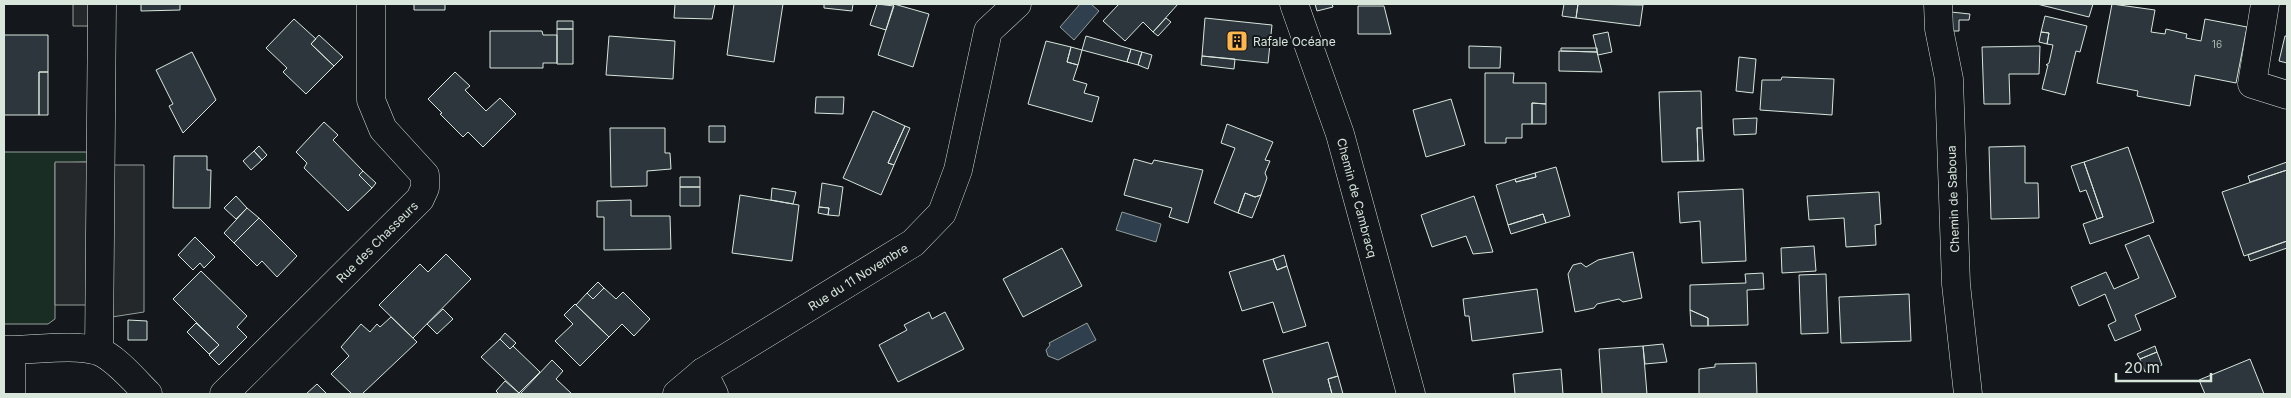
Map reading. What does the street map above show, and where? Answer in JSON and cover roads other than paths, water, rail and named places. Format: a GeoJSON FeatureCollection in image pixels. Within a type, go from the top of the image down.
{"type":"FeatureCollection","features":[{"type":"Feature","properties":{"kind":"street"},"geometry":{"type":"LineString","coordinates":[[98,351],[102,4]]}},
{"type":"Feature","properties":{"kind":"street","name":"Rue des Chasseurs"},"geometry":{"type":"LineString","coordinates":[[224,394],[416,202],[425,188],[425,176],[383,130],[371,100],[371,4]]}},
{"type":"Feature","properties":{"kind":"street","name":"Rue du 11 Novembre"},"geometry":{"type":"LineString","coordinates":[[677,394],[709,383],[913,243],[942,213],[958,170],[988,30],[1017,4]]}},
{"type":"Feature","properties":{"kind":"street","name":"Chemin de Cambracq"},"geometry":{"type":"LineString","coordinates":[[1294,4],[1340,134],[1411,394]]}},
{"type":"Feature","properties":{"kind":"street","name":"Chemin de Saboua"},"geometry":{"type":"LineString","coordinates":[[1938,4],[1939,29],[1949,79],[1956,284],[1968,394]]}},
{"type":"Feature","properties":{"kind":"street"},"geometry":{"type":"LineString","coordinates":[[2265,4],[2252,84],[2287,95]]}},
{"type":"Feature","properties":{"kind":"street"},"geometry":{"type":"LineString","coordinates":[[11,394],[7,351],[70,348],[98,351],[122,368],[148,394]]}},
{"type":"Feature","properties":{"kind":"water"},"geometry":{"type":"Polygon","coordinates":[[[1080,4],[1091,4],[1099,11],[1074,40],[1060,27],[1080,4]]]}},
{"type":"Feature","properties":{"kind":"water"},"geometry":{"type":"Polygon","coordinates":[[[1122,212],[1161,224],[1156,242],[1116,230],[1122,212]]]}},
{"type":"Feature","properties":{"kind":"water"},"geometry":{"type":"Polygon","coordinates":[[[1087,323],[1096,340],[1058,360],[1048,356],[1046,350],[1050,345],[1049,343],[1087,323]]]}},
{"type":"Feature","properties":{"kind":"place","name":"Rafale Océane"},"geometry":{"type":"Point","coordinates":[1237,41]}}]}
